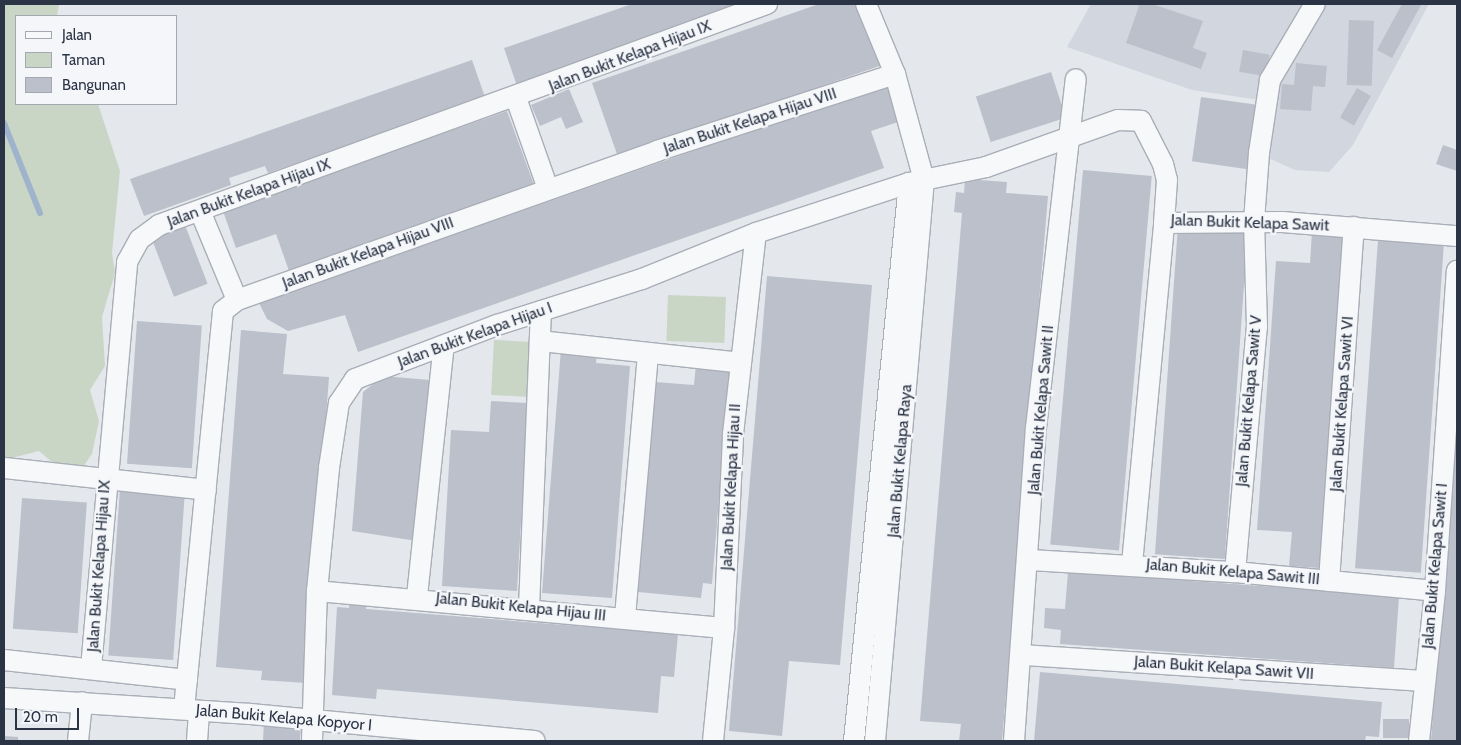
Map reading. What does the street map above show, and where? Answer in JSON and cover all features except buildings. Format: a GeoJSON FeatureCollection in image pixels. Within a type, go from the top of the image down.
{"type":"FeatureCollection","features":[{"type":"Feature","properties":{"kind":"street","name":"Jalan Bukit Kelapa Hijau IX"},"geometry":{"type":"LineString","coordinates":[[92,668],[105,476],[127,262],[140,239],[159,225],[516,98],[767,4]]}},
{"type":"Feature","properties":{"kind":"street"},"geometry":{"type":"LineString","coordinates":[[866,4],[895,74],[916,182]]}},
{"type":"Feature","properties":{"kind":"street","name":"Jalan Bukit Kelapa Sawit V"},"geometry":{"type":"LineString","coordinates":[[1235,572],[1257,327],[1254,221],[1258,153],[1270,80],[1315,4]]}},
{"type":"Feature","properties":{"kind":"street","name":"Jalan Bukit Kelapa Hijau VIII"},"geometry":{"type":"LineString","coordinates":[[237,300],[548,189],[895,74]]}},
{"type":"Feature","properties":{"kind":"street","name":"Jalan Bukit Kelapa Sawit II"},"geometry":{"type":"LineString","coordinates":[[1014,741],[1030,560],[1036,428],[1076,79]]}},
{"type":"Feature","properties":{"kind":"street"},"geometry":{"type":"LineString","coordinates":[[516,98],[548,189]]}},
{"type":"Feature","properties":{"kind":"street","name":"Jalan Bukit Kelapa Sawit"},"geometry":{"type":"LineString","coordinates":[[916,182],[986,167],[1118,120],[1141,121],[1167,180],[1164,223],[1254,221],[1457,236]]}},
{"type":"Feature","properties":{"kind":"street","name":"Jalan Bukit Kelapa Hijau I"},"geometry":{"type":"LineString","coordinates":[[312,741],[317,591],[329,468],[345,391],[355,379],[541,311],[642,279],[756,234],[916,182]]}},
{"type":"Feature","properties":{"kind":"street","name":"Jalan Bukit Kelapa Raya"},"geometry":{"type":"LineString","coordinates":[[875,741],[892,446],[916,182]]}},
{"type":"Feature","properties":{"kind":"street"},"geometry":{"type":"LineString","coordinates":[[197,741],[187,680],[220,331],[223,311],[237,300],[200,210]]}},
{"type":"Feature","properties":{"kind":"street"},"geometry":{"type":"LineString","coordinates":[[1132,564],[1164,223]]}},
{"type":"Feature","properties":{"kind":"street","name":"Jalan Bukit Kelapa Sawit VI"},"geometry":{"type":"LineString","coordinates":[[1329,581],[1354,228]]}},
{"type":"Feature","properties":{"kind":"street","name":"Jalan Bukit Kelapa Hijau II"},"geometry":{"type":"LineString","coordinates":[[712,741],[724,628],[733,434],[756,234]]}},
{"type":"Feature","properties":{"kind":"street","name":"Jalan Bukit Kelapa Sawit I"},"geometry":{"type":"LineString","coordinates":[[1419,741],[1435,591],[1457,271]]}},
{"type":"Feature","properties":{"kind":"street"},"geometry":{"type":"LineString","coordinates":[[529,608],[541,311]]}},
{"type":"Feature","properties":{"kind":"street"},"geometry":{"type":"LineString","coordinates":[[540,341],[741,363]]}},
{"type":"Feature","properties":{"kind":"street"},"geometry":{"type":"LineString","coordinates":[[417,596],[444,345]]}},
{"type":"Feature","properties":{"kind":"street"},"geometry":{"type":"LineString","coordinates":[[626,617],[648,353]]}},
{"type":"Feature","properties":{"kind":"street","name":"Jalan Bukit Kelapa Raya"},"geometry":{"type":"LineString","coordinates":[[854,741],[892,446]]}},
{"type":"Feature","properties":{"kind":"street"},"geometry":{"type":"LineString","coordinates":[[4,474],[105,476],[206,490]]}},
{"type":"Feature","properties":{"kind":"street","name":"Jalan Bukit Kelapa Sawit III"},"geometry":{"type":"LineString","coordinates":[[1030,560],[1132,564],[1435,591]]}},
{"type":"Feature","properties":{"kind":"street","name":"Jalan Bukit Kelapa Hijau III"},"geometry":{"type":"LineString","coordinates":[[317,591],[417,596],[724,628]]}},
{"type":"Feature","properties":{"kind":"street","name":"Jalan Bukit Kelapa Sawit VII"},"geometry":{"type":"LineString","coordinates":[[1022,655],[1425,681]]}},
{"type":"Feature","properties":{"kind":"street"},"geometry":{"type":"LineString","coordinates":[[4,660],[92,668],[187,680]]}},
{"type":"Feature","properties":{"kind":"street","name":"Jalan Bukit Kelapa Kopyor I"},"geometry":{"type":"LineString","coordinates":[[4,698],[192,710],[534,741]]}},
{"type":"Feature","properties":{"kind":"street"},"geometry":{"type":"LineString","coordinates":[[78,741],[82,702]]}},
{"type":"Feature","properties":{"kind":"shaded area"},"geometry":{"type":"Polygon","coordinates":[[[1091,4],[1429,4],[1353,145],[1329,172],[1295,170],[1255,152],[1260,100],[1192,90],[1067,47],[1091,4]]]}},
{"type":"Feature","properties":{"kind":"green space"},"geometry":{"type":"Polygon","coordinates":[[[4,4],[59,4],[57,15],[15,15],[15,105],[98,105],[120,171],[112,253],[115,273],[102,317],[105,366],[90,390],[99,421],[92,454],[82,468],[58,467],[39,451],[4,460],[4,4]]]}},
{"type":"Feature","properties":{"kind":"green space"},"geometry":{"type":"Polygon","coordinates":[[[668,295],[726,297],[724,343],[666,341],[668,295]]]}},
{"type":"Feature","properties":{"kind":"green space"},"geometry":{"type":"Polygon","coordinates":[[[494,340],[537,342],[534,397],[491,395],[494,340]]]}},
{"type":"Feature","properties":{"kind":"waterway"},"geometry":{"type":"LineString","coordinates":[[4,123],[40,213]]}}]}
